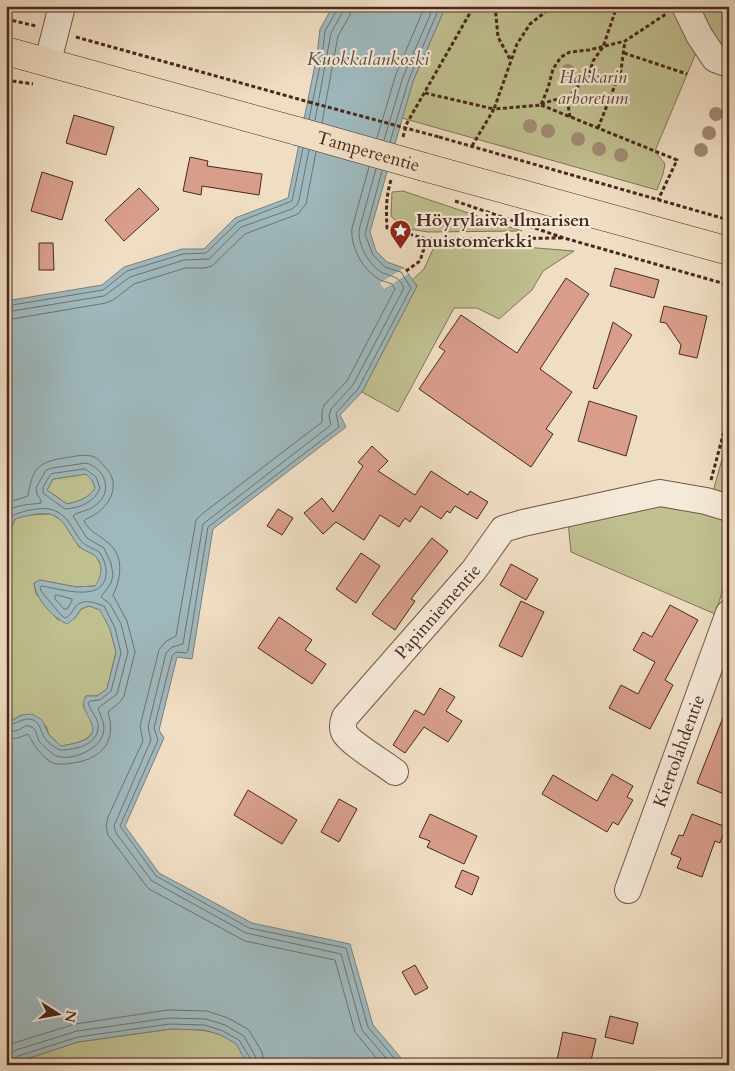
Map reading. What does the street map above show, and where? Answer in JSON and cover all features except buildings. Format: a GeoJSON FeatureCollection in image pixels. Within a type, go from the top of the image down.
{"type":"FeatureCollection","features":[{"type":"Feature","properties":{"kind":"main road","name":"Tampereentie"},"geometry":{"type":"LineString","coordinates":[[6,51],[48,61],[729,251]]}},
{"type":"Feature","properties":{"kind":"street"},"geometry":{"type":"LineString","coordinates":[[676,10],[699,35],[715,59],[729,64]]}},
{"type":"Feature","properties":{"kind":"street"},"geometry":{"type":"LineString","coordinates":[[48,61],[58,18]]}},
{"type":"Feature","properties":{"kind":"street","name":"Papinniementie"},"geometry":{"type":"LineString","coordinates":[[395,772],[350,740],[344,733],[343,724],[345,717],[474,570],[503,529],[660,493],[717,504]]}},
{"type":"Feature","properties":{"kind":"street","name":"Kiertolahdentie"},"geometry":{"type":"LineString","coordinates":[[628,890],[729,613]]}},
{"type":"Feature","properties":{"kind":"path"},"geometry":{"type":"LineString","coordinates":[[495,6],[498,36],[511,62]]}},
{"type":"Feature","properties":{"kind":"path"},"geometry":{"type":"LineString","coordinates":[[472,146],[494,109],[517,44],[530,24],[553,6]]}},
{"type":"Feature","properties":{"kind":"path"},"geometry":{"type":"LineString","coordinates":[[425,93],[494,109],[541,105],[567,98],[589,75],[593,61],[603,47],[618,6]]}},
{"type":"Feature","properties":{"kind":"path"},"geometry":{"type":"LineString","coordinates":[[541,105],[553,69],[561,56],[570,52],[590,50],[625,41],[676,10]]}},
{"type":"Feature","properties":{"kind":"path"},"geometry":{"type":"LineString","coordinates":[[6,19],[58,18],[309,102],[472,146],[729,220]]}},
{"type":"Feature","properties":{"kind":"path"},"geometry":{"type":"LineString","coordinates":[[598,128],[621,70],[625,41]]}},
{"type":"Feature","properties":{"kind":"path"},"geometry":{"type":"LineString","coordinates":[[623,53],[687,74]]}},
{"type":"Feature","properties":{"kind":"path"},"geometry":{"type":"LineString","coordinates":[[567,98],[570,117]]}},
{"type":"Feature","properties":{"kind":"path"},"geometry":{"type":"LineString","coordinates":[[541,105],[677,160],[658,200]]}},
{"type":"Feature","properties":{"kind":"path"},"geometry":{"type":"LineString","coordinates":[[448,199],[564,238],[729,285]]}},
{"type":"Feature","properties":{"kind":"path"},"geometry":{"type":"LineString","coordinates":[[406,271],[420,261],[426,239]]}},
{"type":"Feature","properties":{"kind":"path"},"geometry":{"type":"LineString","coordinates":[[717,504],[729,413]]}},
{"type":"Feature","properties":{"kind":"green space","name":"Hakkarin arboretum"},"geometry":{"type":"Polygon","coordinates":[[[446,6],[729,6],[729,60],[706,29],[655,151],[665,164],[657,190],[402,118],[413,81],[446,6]]]}},
{"type":"Feature","properties":{"kind":"green space"},"geometry":{"type":"Polygon","coordinates":[[[403,191],[522,231],[428,232],[403,228],[391,216],[392,192],[403,191]]]}},
{"type":"Feature","properties":{"kind":"green space"},"geometry":{"type":"Polygon","coordinates":[[[439,246],[512,246],[574,251],[543,271],[532,290],[499,319],[477,308],[454,308],[398,412],[362,392],[417,286],[412,280],[424,269],[433,249],[439,246]]]}},
{"type":"Feature","properties":{"kind":"green space"},"geometry":{"type":"Polygon","coordinates":[[[729,434],[729,499],[715,495],[714,488],[729,434]]]}},
{"type":"Feature","properties":{"kind":"green space"},"geometry":{"type":"Polygon","coordinates":[[[86,474],[92,480],[95,488],[89,495],[79,501],[67,504],[47,490],[53,479],[86,474]]]}},
{"type":"Feature","properties":{"kind":"green space"},"geometry":{"type":"Polygon","coordinates":[[[670,502],[729,518],[729,571],[715,614],[571,552],[568,522],[670,502]]]}},
{"type":"Feature","properties":{"kind":"green space"},"geometry":{"type":"Polygon","coordinates":[[[51,514],[63,521],[79,547],[96,556],[101,566],[102,574],[100,581],[95,586],[76,587],[40,580],[34,583],[36,594],[58,620],[75,618],[81,609],[89,606],[101,610],[110,629],[116,652],[107,689],[97,696],[86,696],[83,706],[93,723],[91,734],[83,740],[61,746],[49,735],[46,726],[21,715],[13,720],[6,720],[6,537],[9,535],[15,519],[26,515],[51,514]]]}},
{"type":"Feature","properties":{"kind":"green space"},"geometry":{"type":"Polygon","coordinates":[[[171,1029],[205,1031],[227,1038],[236,1044],[243,1053],[246,1065],[15,1065],[20,1061],[78,1042],[171,1029]]]}},
{"type":"Feature","properties":{"kind":"water","name":"Kuokkalankoski"},"geometry":{"type":"Polygon","coordinates":[[[333,6],[446,6],[413,81],[370,232],[376,251],[387,262],[404,268],[417,286],[362,392],[340,415],[346,427],[213,529],[192,659],[177,657],[159,730],[164,738],[125,826],[159,873],[252,923],[350,944],[373,1025],[407,1065],[246,1065],[236,1044],[221,1035],[205,1030],[171,1029],[78,1042],[20,1061],[15,1065],[6,1065],[6,720],[13,720],[21,715],[32,714],[42,720],[49,735],[61,746],[79,742],[89,737],[93,731],[92,724],[85,710],[86,696],[97,696],[107,689],[116,652],[110,629],[100,610],[89,606],[81,609],[75,618],[67,624],[46,607],[35,589],[34,583],[40,580],[76,587],[95,586],[101,570],[97,558],[80,547],[64,524],[49,514],[34,514],[15,519],[9,535],[6,537],[6,301],[102,285],[124,267],[182,249],[204,249],[235,218],[288,198],[317,55],[320,29],[333,6]],[[86,474],[53,479],[47,490],[67,504],[79,501],[89,495],[95,488],[92,480],[86,474]]]}},
{"type":"Feature","properties":{"kind":"pier"},"geometry":{"type":"Polygon","coordinates":[[[404,268],[408,274],[384,289],[380,283],[404,268]]]}},
{"type":"Feature","properties":{"kind":"place","name":"Höyrylaiva Ilmarisen muistomerkki"},"geometry":{"type":"Point","coordinates":[400,249]}}]}
